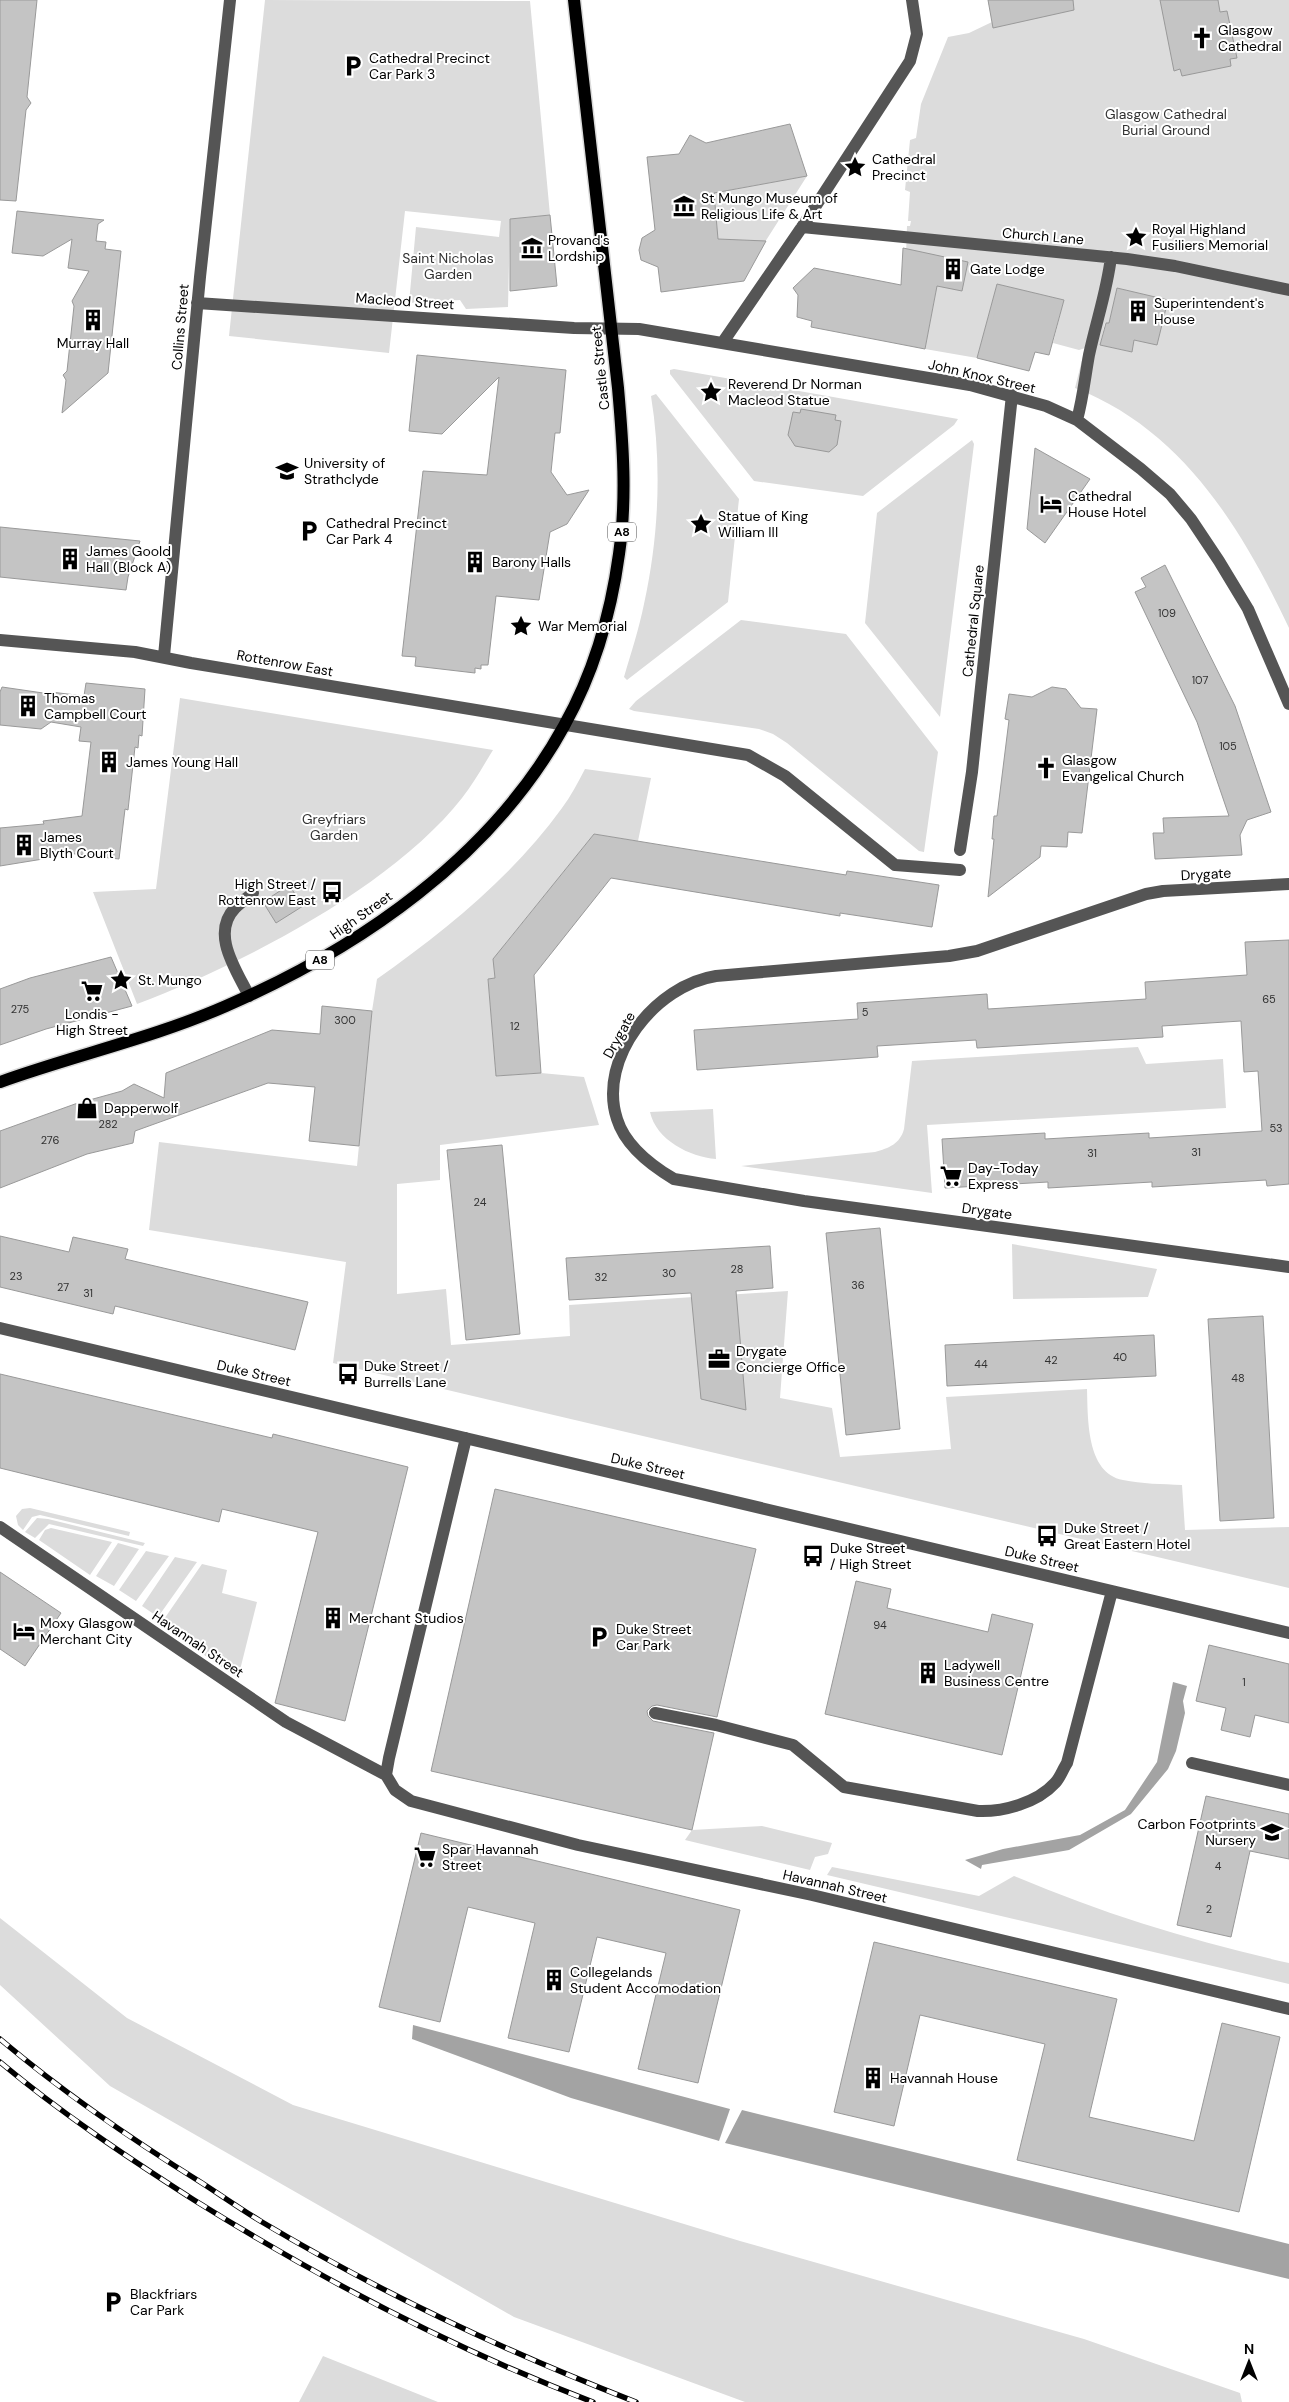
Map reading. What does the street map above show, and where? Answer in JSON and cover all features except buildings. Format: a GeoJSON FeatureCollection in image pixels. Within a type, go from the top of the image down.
{"type":"FeatureCollection","features":[{"type":"Feature","properties":{"kind":"main road","name":"Castle Street"},"geometry":{"type":"LineString","coordinates":[[565,726],[592,667],[607,616],[622,536],[623,450],[593,154],[574,0]]}},
{"type":"Feature","properties":{"kind":"main road","name":"High Street"},"geometry":{"type":"LineString","coordinates":[[0,1082],[64,1060],[154,1034],[249,996],[332,953],[371,928],[438,876],[497,819],[534,772],[565,726]]}},
{"type":"Feature","properties":{"kind":"street","name":"Collins Street"},"geometry":{"type":"LineString","coordinates":[[164,656],[197,303],[230,0]]}},
{"type":"Feature","properties":{"kind":"street"},"geometry":{"type":"LineString","coordinates":[[723,342],[802,227],[910,61],[917,34],[912,0]]}},
{"type":"Feature","properties":{"kind":"street","name":"Church Lane"},"geometry":{"type":"LineString","coordinates":[[802,227],[1110,257],[1174,266],[1284,289]]}},
{"type":"Feature","properties":{"kind":"street"},"geometry":{"type":"LineString","coordinates":[[1077,420],[1084,393],[1089,356],[1107,283],[1110,257]]}},
{"type":"Feature","properties":{"kind":"street","name":"Macleod Street"},"geometry":{"type":"LineString","coordinates":[[197,303],[610,330]]}},
{"type":"Feature","properties":{"kind":"street","name":"John Knox Street"},"geometry":{"type":"LineString","coordinates":[[610,330],[639,329],[970,385],[1012,395],[1046,406],[1077,420],[1170,494],[1191,519],[1248,610],[1289,704]]}},
{"type":"Feature","properties":{"kind":"street","name":"Cathedral Square"},"geometry":{"type":"LineString","coordinates":[[960,850],[973,762],[1012,395]]}},
{"type":"Feature","properties":{"kind":"street","name":"Rottenrow East"},"geometry":{"type":"LineString","coordinates":[[0,640],[164,656],[191,663],[565,726]]}},
{"type":"Feature","properties":{"kind":"street"},"geometry":{"type":"LineString","coordinates":[[565,726],[748,755],[785,776],[895,865],[960,870]]}},
{"type":"Feature","properties":{"kind":"street","name":"Drygate"},"geometry":{"type":"LineString","coordinates":[[1289,884],[1163,891],[1146,894],[977,951],[949,956],[716,976],[695,981],[665,997],[640,1024],[621,1057],[616,1073],[614,1102],[617,1119],[623,1132],[657,1169],[674,1178],[804,1201],[1289,1267]]}},
{"type":"Feature","properties":{"kind":"street"},"geometry":{"type":"LineString","coordinates":[[249,996],[224,946],[225,927],[233,909],[254,893]]}},
{"type":"Feature","properties":{"kind":"street","name":"Duke Street"},"geometry":{"type":"LineString","coordinates":[[0,1328],[1289,1633]]}},
{"type":"Feature","properties":{"kind":"street"},"geometry":{"type":"LineString","coordinates":[[386,1775],[466,1438]]}},
{"type":"Feature","properties":{"kind":"street","name":"Havannah Street"},"geometry":{"type":"LineString","coordinates":[[0,1527],[286,1722],[386,1775],[395,1790],[411,1801],[578,1845],[812,1895],[1289,2009]]}},
{"type":"Feature","properties":{"kind":"street"},"geometry":{"type":"LineString","coordinates":[[655,1713],[716,1725],[793,1745],[844,1787],[978,1811],[994,1812],[1013,1808],[1055,1784],[1067,1763],[1112,1591]]}},
{"type":"Feature","properties":{"kind":"street"},"geometry":{"type":"LineString","coordinates":[[1192,1763],[1289,1785]]}},
{"type":"Feature","properties":{"kind":"green space","name":"Saint Nicholas Garden"},"geometry":{"type":"Polygon","coordinates":[[[265,0],[530,1],[550,215],[510,219],[508,307],[466,309],[460,300],[409,303],[416,227],[499,237],[501,221],[405,211],[389,353],[229,336],[265,0]]]}},
{"type":"Feature","properties":{"kind":"green space","name":"Glasgow Cathedral Burial Ground"},"geometry":{"type":"Polygon","coordinates":[[[988,0],[1289,0],[1289,628],[1251,555],[1229,520],[1205,487],[1178,456],[1147,429],[1113,406],[1075,388],[1085,348],[1079,350],[1053,343],[1064,300],[997,284],[977,358],[925,349],[936,292],[905,286],[907,226],[910,226],[911,221],[908,221],[910,192],[905,190],[910,140],[916,138],[921,104],[948,37],[969,33],[992,22],[988,0]],[[1117,288],[1109,323],[1105,323],[1100,345],[1131,352],[1134,340],[1157,344],[1168,300],[1117,288]]]}},
{"type":"Feature","properties":{"kind":"green space"},"geometry":{"type":"Polygon","coordinates":[[[807,176],[765,242],[721,284],[714,193],[807,176]]]}},
{"type":"Feature","properties":{"kind":"green space"},"geometry":{"type":"Polygon","coordinates":[[[674,369],[958,419],[954,425],[863,496],[754,481],[670,374],[670,370],[674,369]]]}},
{"type":"Feature","properties":{"kind":"green space"},"geometry":{"type":"Polygon","coordinates":[[[656,394],[739,499],[728,602],[627,680],[624,677],[644,604],[656,526],[657,448],[651,396],[656,394]]]}},
{"type":"Feature","properties":{"kind":"green space"},"geometry":{"type":"Polygon","coordinates":[[[972,440],[974,444],[940,717],[865,623],[877,513],[972,440]]]}},
{"type":"Feature","properties":{"kind":"green space"},"geometry":{"type":"Polygon","coordinates":[[[741,620],[846,634],[938,752],[924,852],[919,851],[787,743],[773,734],[759,729],[629,709],[636,701],[741,620]]]}},
{"type":"Feature","properties":{"kind":"green space","name":"Greyfriars Garden"},"geometry":{"type":"Polygon","coordinates":[[[180,698],[493,750],[462,798],[432,831],[397,862],[356,892],[268,945],[179,987],[137,1004],[93,892],[156,889],[180,698]]]}},
{"type":"Feature","properties":{"kind":"green space"},"geometry":{"type":"Polygon","coordinates":[[[585,769],[651,778],[638,841],[594,834],[504,945],[495,978],[488,979],[496,1076],[541,1073],[584,1077],[599,1125],[440,1145],[440,1180],[397,1184],[397,1294],[446,1289],[451,1345],[570,1336],[569,1305],[788,1291],[780,1398],[832,1408],[840,1457],[951,1449],[946,1397],[1087,1389],[1091,1443],[1102,1467],[1111,1475],[1123,1480],[1182,1485],[1185,1530],[1289,1527],[1289,1588],[333,1363],[346,1262],[149,1230],[159,1142],[357,1166],[372,1011],[377,979],[453,922],[500,880],[543,833],[562,808],[585,769]]]}},
{"type":"Feature","properties":{"kind":"green space"},"geometry":{"type":"Polygon","coordinates":[[[1138,1047],[1146,1064],[1223,1059],[1226,1108],[927,1125],[932,1193],[741,1166],[875,1152],[893,1145],[900,1138],[904,1129],[912,1061],[1138,1047]]]}},
{"type":"Feature","properties":{"kind":"green space"},"geometry":{"type":"Polygon","coordinates":[[[713,1109],[716,1159],[706,1158],[685,1151],[667,1139],[653,1122],[650,1112],[713,1109]]]}},
{"type":"Feature","properties":{"kind":"green space"},"geometry":{"type":"Polygon","coordinates":[[[1012,1244],[1157,1269],[1148,1297],[1013,1299],[1012,1244]]]}},
{"type":"Feature","properties":{"kind":"green space"},"geometry":{"type":"Polygon","coordinates":[[[30,1508],[130,1532],[129,1536],[40,1515],[32,1517],[23,1530],[18,1525],[16,1516],[22,1509],[30,1508]]]}},
{"type":"Feature","properties":{"kind":"green space"},"geometry":{"type":"Polygon","coordinates":[[[37,1518],[48,1519],[145,1543],[143,1546],[49,1524],[35,1538],[25,1532],[37,1518]]]}},
{"type":"Feature","properties":{"kind":"green space"},"geometry":{"type":"Polygon","coordinates":[[[51,1528],[112,1542],[90,1575],[39,1540],[45,1530],[51,1528]]]}},
{"type":"Feature","properties":{"kind":"green space"},"geometry":{"type":"Polygon","coordinates":[[[118,1543],[139,1549],[114,1586],[96,1576],[118,1543]]]}},
{"type":"Feature","properties":{"kind":"green space"},"geometry":{"type":"Polygon","coordinates":[[[146,1551],[169,1556],[136,1601],[119,1590],[146,1551]]]}},
{"type":"Feature","properties":{"kind":"green space"},"geometry":{"type":"Polygon","coordinates":[[[175,1557],[197,1562],[158,1617],[142,1606],[175,1557]]]}},
{"type":"Feature","properties":{"kind":"green space"},"geometry":{"type":"Polygon","coordinates":[[[202,1564],[227,1570],[222,1593],[257,1602],[238,1678],[160,1625],[202,1564]]]}},
{"type":"Feature","properties":{"kind":"green space"},"geometry":{"type":"Polygon","coordinates":[[[762,1826],[832,1843],[828,1854],[815,1857],[810,1870],[685,1840],[692,1830],[762,1826]]]}},
{"type":"Feature","properties":{"kind":"green space"},"geometry":{"type":"Polygon","coordinates":[[[832,1867],[979,1896],[1014,1876],[1115,1915],[1219,1946],[1289,1963],[1289,1984],[827,1875],[832,1867]]]}},
{"type":"Feature","properties":{"kind":"green space"},"geometry":{"type":"Polygon","coordinates":[[[0,1918],[127,2018],[293,2105],[740,2241],[1084,2339],[1240,2393],[1242,2402],[745,2402],[514,2317],[110,2086],[0,1985],[0,1918]]]}},
{"type":"Feature","properties":{"kind":"green space"},"geometry":{"type":"Polygon","coordinates":[[[323,2356],[438,2402],[299,2402],[323,2356]]]}},
{"type":"Feature","properties":{"kind":"shaded area"},"geometry":{"type":"Polygon","coordinates":[[[1173,1682],[1187,1686],[1183,1701],[1185,1713],[1176,1751],[1168,1769],[1131,1814],[1069,1850],[982,1865],[981,1869],[965,1860],[1003,1849],[1080,1835],[1125,1810],[1157,1762],[1173,1682]]]}},
{"type":"Feature","properties":{"kind":"shaded area"},"geometry":{"type":"Polygon","coordinates":[[[413,2025],[730,2109],[719,2141],[571,2098],[412,2039],[413,2025]]]}},
{"type":"Feature","properties":{"kind":"shaded area"},"geometry":{"type":"Polygon","coordinates":[[[742,2110],[1289,2244],[1289,2279],[725,2143],[742,2110]]]}},
{"type":"Feature","properties":{"kind":"railway"},"geometry":{"type":"LineString","coordinates":[[0,2039],[73,2097],[149,2150],[307,2248],[445,2320],[540,2363],[636,2402]]}},
{"type":"Feature","properties":{"kind":"railway"},"geometry":{"type":"LineString","coordinates":[[0,2062],[71,2117],[119,2151],[194,2200],[290,2257],[339,2285],[439,2336],[593,2402]]}},
{"type":"Feature","properties":{"kind":"place","name":"Glasgow Cathedral"},"geometry":{"type":"Point","coordinates":[1202,38]}},
{"type":"Feature","properties":{"kind":"place","name":"Cathedral Precinct Car Park 3"},"geometry":{"type":"Point","coordinates":[353,66]}},
{"type":"Feature","properties":{"kind":"place","name":"Cathedral Precinct"},"geometry":{"type":"Point","coordinates":[855,167]}},
{"type":"Feature","properties":{"kind":"place","name":"St Mungo Museum of Religious Life & Art"},"geometry":{"type":"Point","coordinates":[684,206]}},
{"type":"Feature","properties":{"kind":"place","name":"Royal Highland Fusiliers Memorial"},"geometry":{"type":"Point","coordinates":[1136,237]}},
{"type":"Feature","properties":{"kind":"place","name":"Provand's Lordship"},"geometry":{"type":"Point","coordinates":[532,248]}},
{"type":"Feature","properties":{"kind":"place","name":"Gate Lodge"},"geometry":{"type":"Point","coordinates":[953,269]}},
{"type":"Feature","properties":{"kind":"place","name":"Superintendent's House"},"geometry":{"type":"Point","coordinates":[1138,311]}},
{"type":"Feature","properties":{"kind":"place","name":"Murray Hall"},"geometry":{"type":"Point","coordinates":[93,320]}},
{"type":"Feature","properties":{"kind":"place","name":"Reverend Dr Norman Macleod Statue"},"geometry":{"type":"Point","coordinates":[711,392]}},
{"type":"Feature","properties":{"kind":"place","name":"University of Strathclyde"},"geometry":{"type":"Point","coordinates":[287,471]}},
{"type":"Feature","properties":{"kind":"place","name":"Cathedral House Hotel"},"geometry":{"type":"Point","coordinates":[1051,504]}},
{"type":"Feature","properties":{"kind":"place","name":"Statue of King William III"},"geometry":{"type":"Point","coordinates":[701,524]}},
{"type":"Feature","properties":{"kind":"place","name":"Cathedral Precinct Car Park 4"},"geometry":{"type":"Point","coordinates":[309,531]}},
{"type":"Feature","properties":{"kind":"place","name":"James Goold Hall (Block A)"},"geometry":{"type":"Point","coordinates":[70,559]}},
{"type":"Feature","properties":{"kind":"place","name":"Barony Halls"},"geometry":{"type":"Point","coordinates":[475,562]}},
{"type":"Feature","properties":{"kind":"place","name":"War Memorial"},"geometry":{"type":"Point","coordinates":[521,626]}},
{"type":"Feature","properties":{"kind":"place","name":"Thomas Campbell Court"},"geometry":{"type":"Point","coordinates":[28,706]}},
{"type":"Feature","properties":{"kind":"place","name":"James Young Hall"},"geometry":{"type":"Point","coordinates":[109,762]}},
{"type":"Feature","properties":{"kind":"place","name":"Glasgow Evangelical Church"},"geometry":{"type":"Point","coordinates":[1046,768]}},
{"type":"Feature","properties":{"kind":"place","name":"James Blyth Court"},"geometry":{"type":"Point","coordinates":[24,845]}},
{"type":"Feature","properties":{"kind":"place","name":"High Street / Rottenrow East"},"geometry":{"type":"Point","coordinates":[332,892]}},
{"type":"Feature","properties":{"kind":"place","name":"St. Mungo"},"geometry":{"type":"Point","coordinates":[121,980]}},
{"type":"Feature","properties":{"kind":"place","name":"Londis - High Street"},"geometry":{"type":"Point","coordinates":[92,991]}},
{"type":"Feature","properties":{"kind":"place","name":"Dapperwolf"},"geometry":{"type":"Point","coordinates":[87,1108]}},
{"type":"Feature","properties":{"kind":"place","name":"Day-Today Express"},"geometry":{"type":"Point","coordinates":[951,1176]}},
{"type":"Feature","properties":{"kind":"place","name":"Drygate Concierge Office"},"geometry":{"type":"Point","coordinates":[719,1359]}},
{"type":"Feature","properties":{"kind":"place","name":"Duke Street / Burrells Lane"},"geometry":{"type":"Point","coordinates":[348,1374]}},
{"type":"Feature","properties":{"kind":"place","name":"Duke Street / Great Eastern Hotel"},"geometry":{"type":"Point","coordinates":[1047,1536]}},
{"type":"Feature","properties":{"kind":"place","name":"Duke Street / High Street"},"geometry":{"type":"Point","coordinates":[813,1556]}},
{"type":"Feature","properties":{"kind":"place","name":"Merchant Studios"},"geometry":{"type":"Point","coordinates":[333,1618]}},
{"type":"Feature","properties":{"kind":"place","name":"Moxy Glasgow Merchant City"},"geometry":{"type":"Point","coordinates":[24,1631]}},
{"type":"Feature","properties":{"kind":"place","name":"Duke Street Car Park"},"geometry":{"type":"Point","coordinates":[599,1637]}},
{"type":"Feature","properties":{"kind":"place","name":"Ladywell Business Centre"},"geometry":{"type":"Point","coordinates":[928,1673]}},
{"type":"Feature","properties":{"kind":"place","name":"Carbon Footprints Nursery"},"geometry":{"type":"Point","coordinates":[1272,1832]}},
{"type":"Feature","properties":{"kind":"place","name":"Spar Havannah Street"},"geometry":{"type":"Point","coordinates":[425,1857]}},
{"type":"Feature","properties":{"kind":"place","name":"Collegelands Student Accomodation"},"geometry":{"type":"Point","coordinates":[554,1980]}},
{"type":"Feature","properties":{"kind":"place","name":"Havannah House"},"geometry":{"type":"Point","coordinates":[873,2078]}},
{"type":"Feature","properties":{"kind":"place","name":"Blackfriars Car Park"},"geometry":{"type":"Point","coordinates":[113,2302]}}]}
